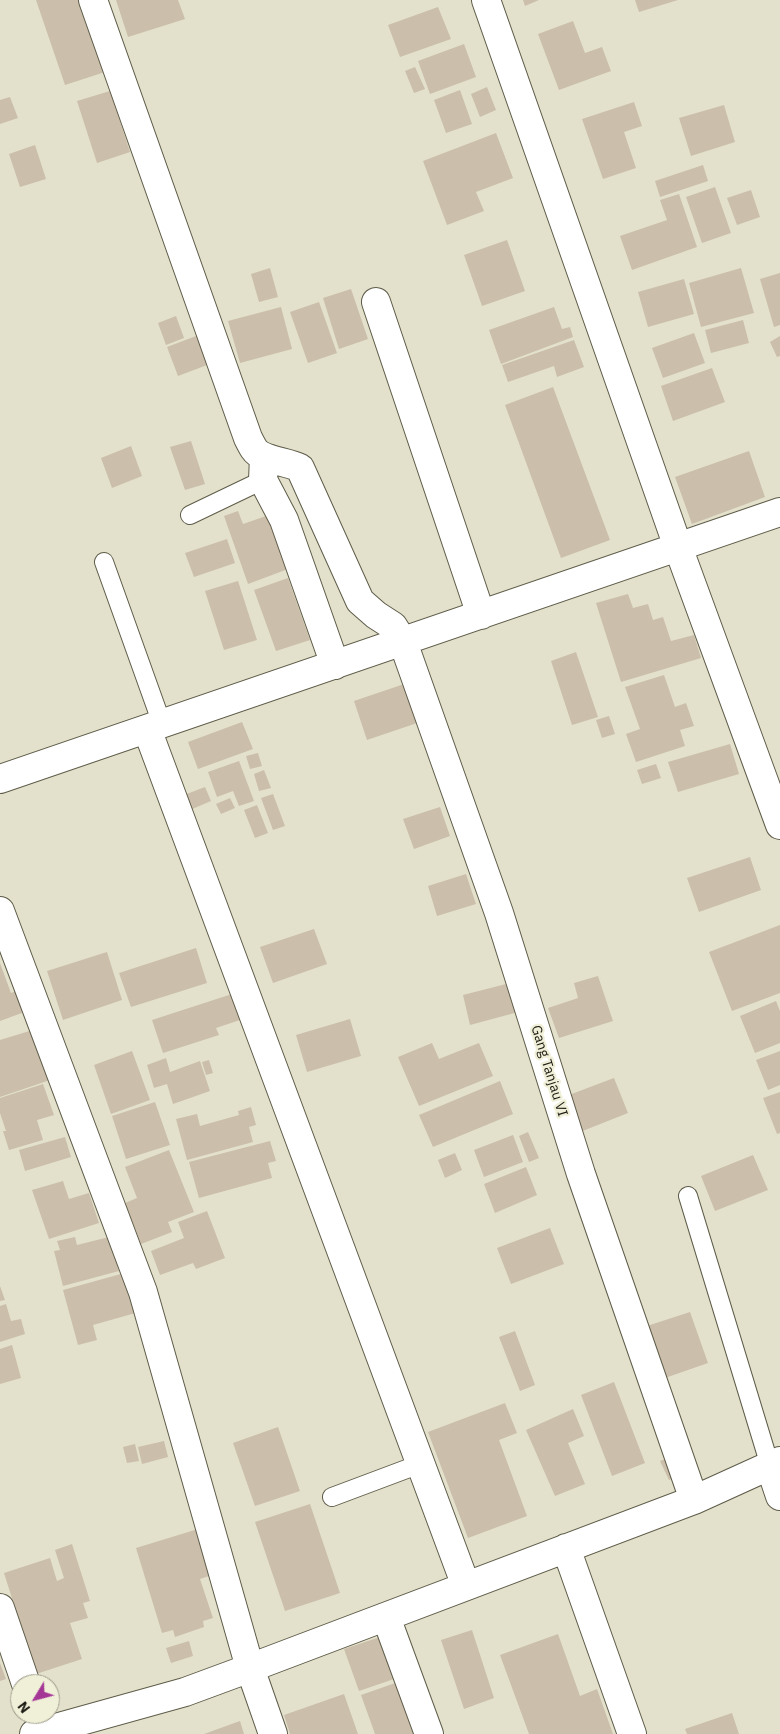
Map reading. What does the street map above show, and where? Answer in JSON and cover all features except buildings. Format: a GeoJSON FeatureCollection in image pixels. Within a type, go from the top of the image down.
{"type":"FeatureCollection","features":[{"type":"Feature","properties":{"kind":"street"},"geometry":{"type":"LineString","coordinates":[[93,0],[248,438],[263,468],[284,520],[334,665]]}},
{"type":"Feature","properties":{"kind":"street"},"geometry":{"type":"LineString","coordinates":[[486,0],[678,547],[780,825]]}},
{"type":"Feature","properties":{"kind":"street"},"geometry":{"type":"LineString","coordinates":[[376,302],[481,615]]}},
{"type":"Feature","properties":{"kind":"street","name":"Gang Tanjau VI"},"geometry":{"type":"LineString","coordinates":[[263,468],[290,463],[300,468],[360,601],[393,626],[403,642],[500,913],[581,1174],[694,1500]]}},
{"type":"Feature","properties":{"kind":"street"},"geometry":{"type":"LineString","coordinates":[[0,779],[780,512]]}},
{"type":"Feature","properties":{"kind":"street"},"geometry":{"type":"LineString","coordinates":[[154,726],[420,1464],[466,1586]]}},
{"type":"Feature","properties":{"kind":"street"},"geometry":{"type":"LineString","coordinates":[[0,911],[143,1292],[250,1668],[272,1734]]}},
{"type":"Feature","properties":{"kind":"street"},"geometry":{"type":"LineString","coordinates":[[38,1726],[101,1725],[694,1500],[775,1463],[780,1496]]}},
{"type":"Feature","properties":{"kind":"street"},"geometry":{"type":"LineString","coordinates":[[566,1548],[632,1734]]}},
{"type":"Feature","properties":{"kind":"street"},"geometry":{"type":"LineString","coordinates":[[0,1608],[23,1674]]}},
{"type":"Feature","properties":{"kind":"street"},"geometry":{"type":"LineString","coordinates":[[386,1616],[430,1734]]}},
{"type":"Feature","properties":{"kind":"lane"},"geometry":{"type":"LineString","coordinates":[[190,515],[263,468]]}},
{"type":"Feature","properties":{"kind":"lane"},"geometry":{"type":"LineString","coordinates":[[104,562],[154,726]]}},
{"type":"Feature","properties":{"kind":"lane"},"geometry":{"type":"LineString","coordinates":[[688,1196],[775,1463]]}},
{"type":"Feature","properties":{"kind":"lane"},"geometry":{"type":"LineString","coordinates":[[332,1497],[420,1464]]}}]}
